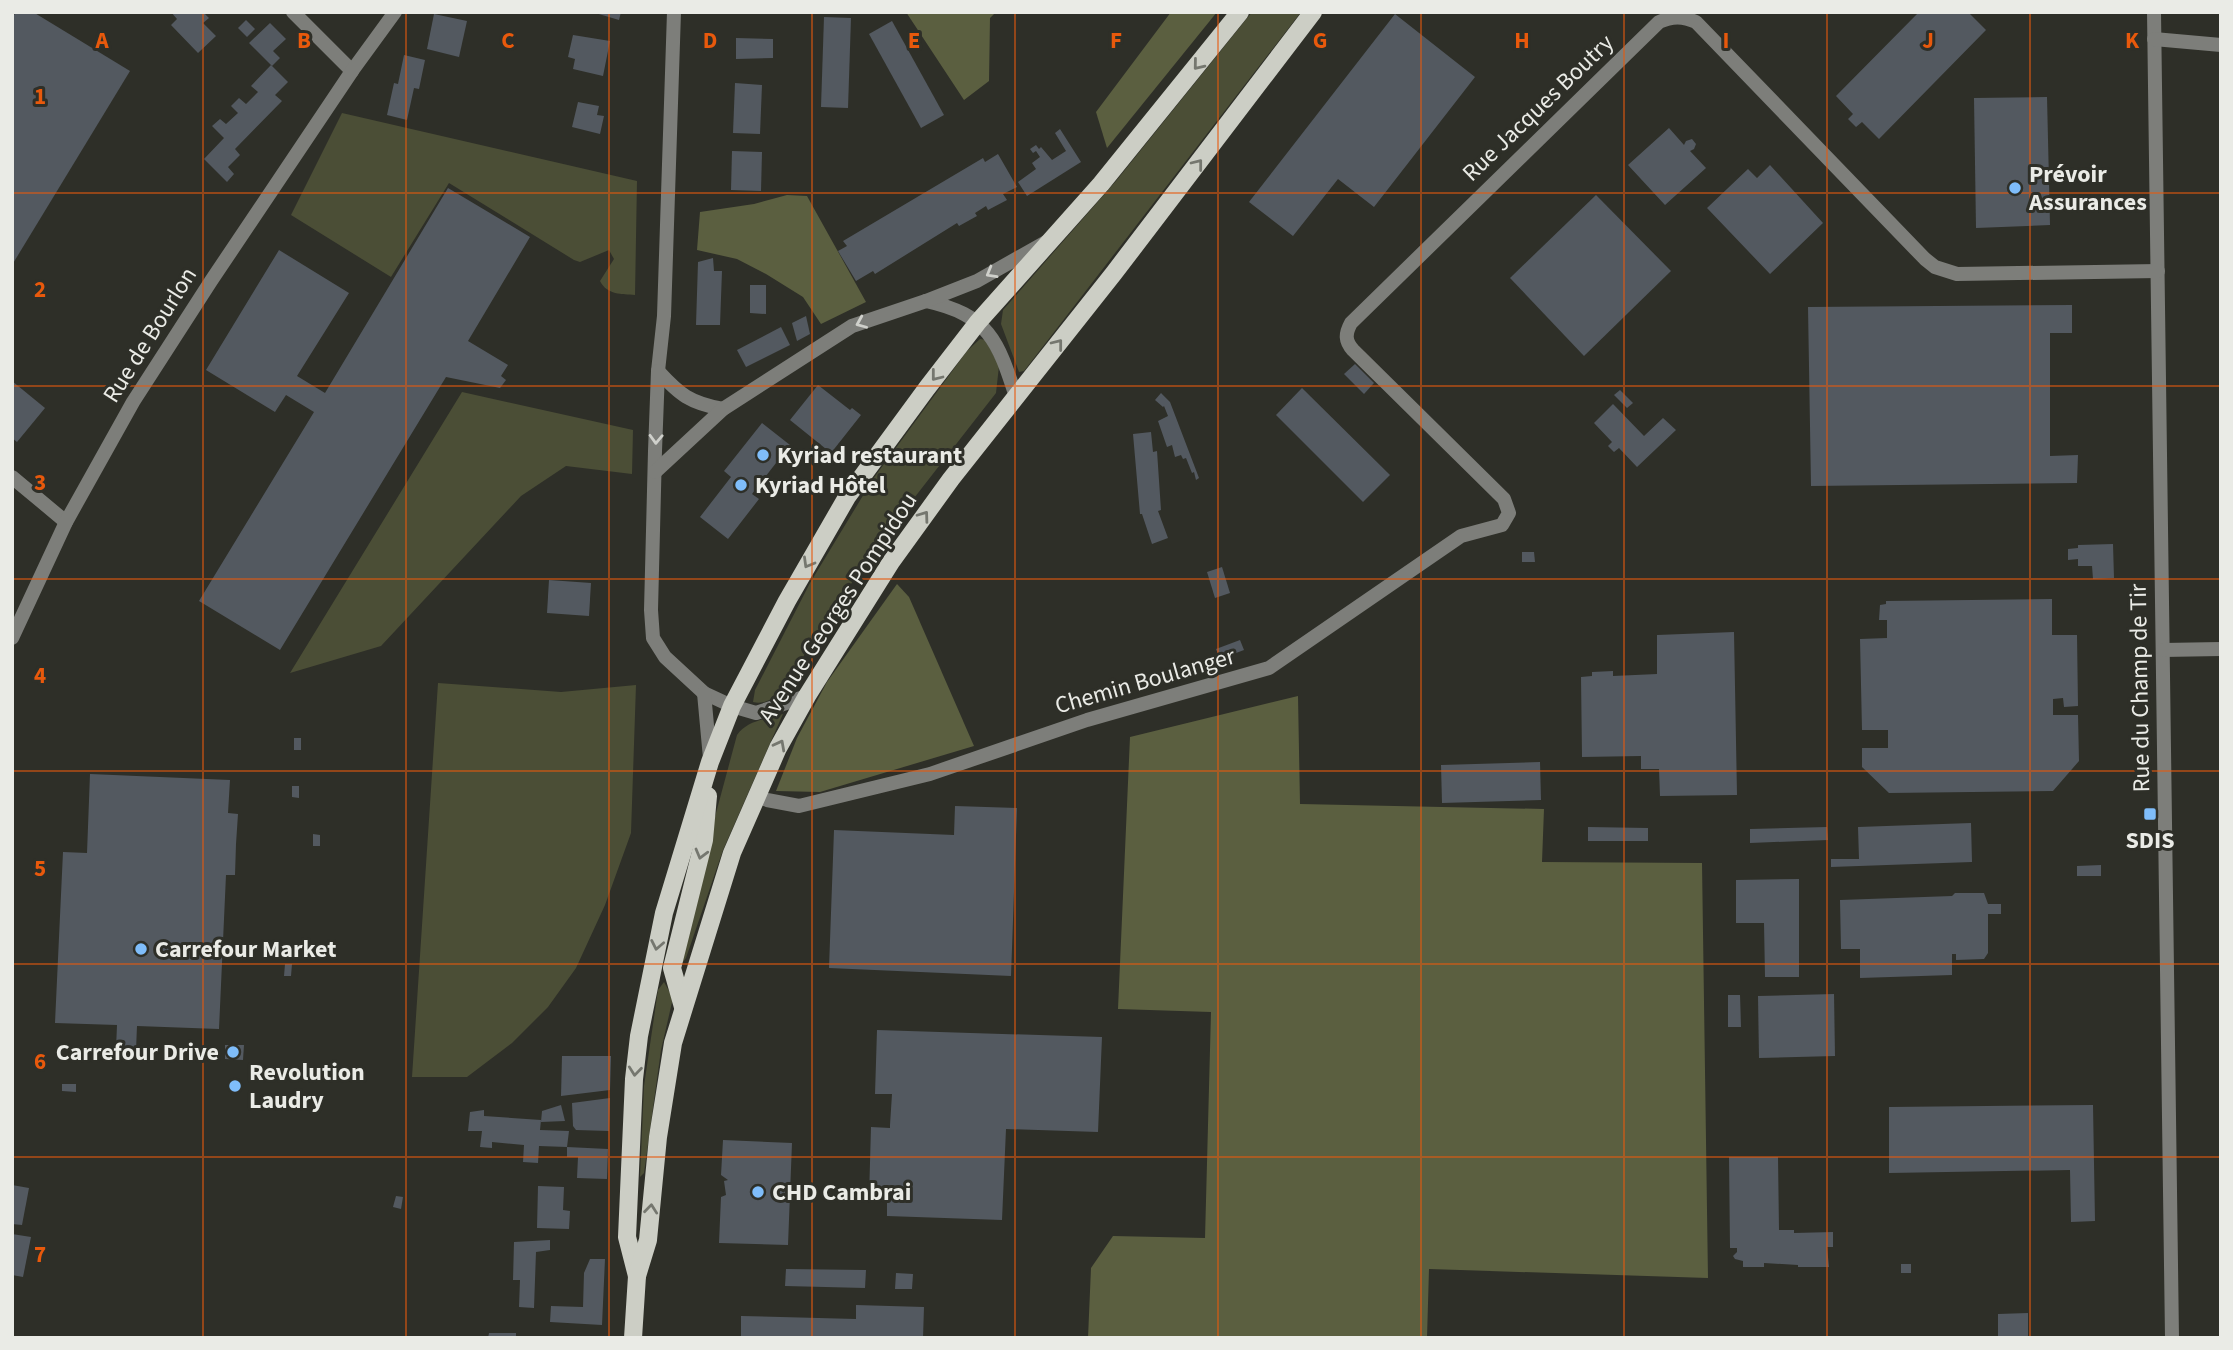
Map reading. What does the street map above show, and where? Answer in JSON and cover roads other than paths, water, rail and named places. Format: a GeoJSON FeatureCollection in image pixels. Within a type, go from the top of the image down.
{"type":"FeatureCollection","features":[{"type":"Feature","properties":{"kind":"main road","name":"Avenue Georges Pompidou"},"geometry":{"type":"LineString","coordinates":[[637,1276],[627,1237],[634,1079],[639,1036],[664,914],[710,762],[732,706],[787,601],[847,497],[978,322],[1101,184],[1240,12]]}},
{"type":"Feature","properties":{"kind":"main road","name":"Avenue Georges Pompidou"},"geometry":{"type":"LineString","coordinates":[[637,1276],[648,1240],[658,1137],[673,1043],[682,1007],[732,853],[778,748],[807,696],[891,562],[951,479],[1313,12]]}},
{"type":"Feature","properties":{"kind":"main road"},"geometry":{"type":"LineString","coordinates":[[682,1007],[672,968],[704,840],[710,762]]}},
{"type":"Feature","properties":{"kind":"main road"},"geometry":{"type":"LineString","coordinates":[[633,1338],[637,1276]]}},
{"type":"Feature","properties":{"kind":"street"},"geometry":{"type":"LineString","coordinates":[[293,12],[352,71]]}},
{"type":"Feature","properties":{"kind":"street","name":"Rue de Bourlon"},"geometry":{"type":"LineString","coordinates":[[14,631],[66,522],[133,402],[352,71],[395,12]]}},
{"type":"Feature","properties":{"kind":"street"},"geometry":{"type":"LineString","coordinates":[[674,12],[664,316],[658,371],[651,610],[653,638],[665,657],[704,694],[732,706],[756,713],[807,696]]}},
{"type":"Feature","properties":{"kind":"street","name":"Rue du Champ de Tir"},"geometry":{"type":"LineString","coordinates":[[2154,12],[2172,1338]]}},
{"type":"Feature","properties":{"kind":"street","name":"Rue Jacques Boutry"},"geometry":{"type":"LineString","coordinates":[[1509,513],[1498,492],[1353,350],[1348,344],[1347,330],[1357,317],[1649,31],[1670,17],[1696,22],[1935,267],[1957,274],[2158,271]]}},
{"type":"Feature","properties":{"kind":"street"},"geometry":{"type":"LineString","coordinates":[[2154,38],[2221,45]]}},
{"type":"Feature","properties":{"kind":"street"},"geometry":{"type":"LineString","coordinates":[[655,472],[723,408],[852,326],[976,281],[1050,239]]}},
{"type":"Feature","properties":{"kind":"street"},"geometry":{"type":"LineString","coordinates":[[926,301],[948,306],[978,322],[996,342],[1016,397]]}},
{"type":"Feature","properties":{"kind":"street"},"geometry":{"type":"LineString","coordinates":[[658,371],[675,390],[690,401],[723,408]]}},
{"type":"Feature","properties":{"kind":"street"},"geometry":{"type":"LineString","coordinates":[[12,477],[66,522]]}},
{"type":"Feature","properties":{"kind":"street","name":"Chemin Boulanger"},"geometry":{"type":"LineString","coordinates":[[756,795],[767,800],[799,806],[930,774],[1087,720],[1269,668],[1461,536],[1502,525],[1509,513]]}},
{"type":"Feature","properties":{"kind":"street"},"geometry":{"type":"LineString","coordinates":[[2163,650],[2221,649]]}},
{"type":"Feature","properties":{"kind":"street"},"geometry":{"type":"LineString","coordinates":[[704,694],[710,762]]}},
{"type":"Feature","properties":{"kind":"place","name":"Prévoir Assurances"},"geometry":{"type":"Point","coordinates":[2015,188]}},
{"type":"Feature","properties":{"kind":"place","name":"Kyriad restaurant"},"geometry":{"type":"Point","coordinates":[763,455]}},
{"type":"Feature","properties":{"kind":"place","name":"Kyriad Hôtel"},"geometry":{"type":"Point","coordinates":[741,485]}},
{"type":"Feature","properties":{"kind":"place","name":"SDIS"},"geometry":{"type":"Point","coordinates":[2150,814]}},
{"type":"Feature","properties":{"kind":"place","name":"Carrefour Market"},"geometry":{"type":"Point","coordinates":[141,949]}},
{"type":"Feature","properties":{"kind":"place","name":"Carrefour Drive"},"geometry":{"type":"Point","coordinates":[233,1052]}},
{"type":"Feature","properties":{"kind":"place","name":"Revolution Laudry"},"geometry":{"type":"Point","coordinates":[235,1086]}},
{"type":"Feature","properties":{"kind":"place","name":"CHD Cambrai"},"geometry":{"type":"Point","coordinates":[758,1192]}}]}
